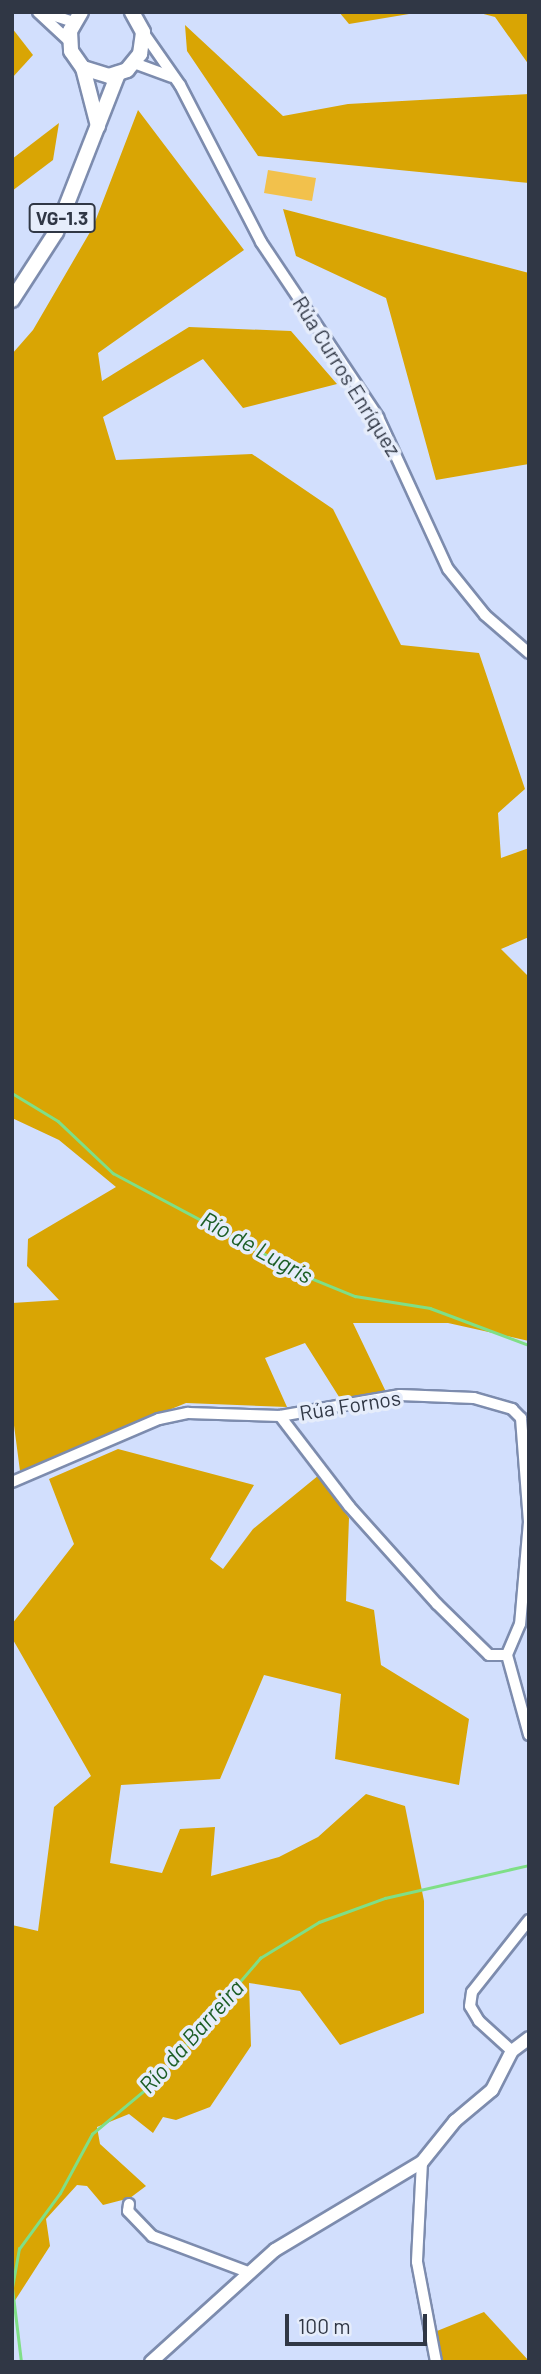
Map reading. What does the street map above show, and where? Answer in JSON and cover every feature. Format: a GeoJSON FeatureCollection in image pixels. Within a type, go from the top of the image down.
{"type":"FeatureCollection","features":[{"type":"Feature","properties":{"kind":"highway"},"geometry":{"type":"LineString","coordinates":[[83,68],[100,76],[118,74],[134,63],[142,32],[132,12]]}},
{"type":"Feature","properties":{"kind":"highway"},"geometry":{"type":"LineString","coordinates":[[78,15],[69,41],[83,68],[98,128]]}},
{"type":"Feature","properties":{"kind":"highway","name":"VG-1.3"},"geometry":{"type":"LineString","coordinates":[[12,300],[56,232],[118,74]]}},
{"type":"Feature","properties":{"kind":"main road"},"geometry":{"type":"LineString","coordinates":[[152,2362],[275,2249],[422,2162],[455,2121],[492,2091],[512,2051],[529,2038]]}},
{"type":"Feature","properties":{"kind":"street"},"geometry":{"type":"LineString","coordinates":[[40,12],[78,15]]}},
{"type":"Feature","properties":{"kind":"street"},"geometry":{"type":"LineString","coordinates":[[40,12],[69,41]]}},
{"type":"Feature","properties":{"kind":"street","name":"Rúa Curros Enríquez"},"geometry":{"type":"LineString","coordinates":[[142,32],[180,85],[261,242],[378,417],[448,569],[485,615],[529,653]]}},
{"type":"Feature","properties":{"kind":"street"},"geometry":{"type":"LineString","coordinates":[[134,63],[164,71],[180,85]]}},
{"type":"Feature","properties":{"kind":"street","name":"Rúa Fornos"},"geometry":{"type":"LineString","coordinates":[[12,1482],[159,1419],[229,1414],[279,1416],[400,1395],[474,1398],[512,1409],[521,1418],[529,1522],[520,1624],[507,1656],[489,1655],[437,1604],[349,1506],[279,1416]]}},
{"type":"Feature","properties":{"kind":"street"},"geometry":{"type":"LineString","coordinates":[[507,1656],[529,1735]]}},
{"type":"Feature","properties":{"kind":"street"},"geometry":{"type":"LineString","coordinates":[[512,2051],[479,2021],[470,2006],[471,1992],[529,1920]]}},
{"type":"Feature","properties":{"kind":"street"},"geometry":{"type":"LineString","coordinates":[[422,2162],[417,2262],[436,2362]]}},
{"type":"Feature","properties":{"kind":"street"},"geometry":{"type":"LineString","coordinates":[[129,2204],[128,2211],[152,2236],[248,2272]]}},
{"type":"Feature","properties":{"kind":"shaded area"},"geometry":{"type":"Polygon","coordinates":[[[339,12],[421,12],[349,24],[339,12]]]}},
{"type":"Feature","properties":{"kind":"shaded area"},"geometry":{"type":"Polygon","coordinates":[[[476,12],[529,12],[529,65],[495,17],[476,12]]]}},
{"type":"Feature","properties":{"kind":"shaded area"},"geometry":{"type":"Polygon","coordinates":[[[185,25],[283,116],[348,104],[529,94],[529,183],[258,156],[187,51],[185,25]]]}},
{"type":"Feature","properties":{"kind":"shaded area"},"geometry":{"type":"Polygon","coordinates":[[[12,28],[33,55],[12,78],[12,28]]]}},
{"type":"Feature","properties":{"kind":"shaded area"},"geometry":{"type":"Polygon","coordinates":[[[138,110],[244,250],[98,353],[102,381],[189,327],[291,331],[337,384],[243,408],[203,359],[103,417],[116,460],[252,454],[333,509],[401,645],[479,653],[525,789],[498,813],[501,858],[529,848],[529,937],[501,949],[529,977],[529,1341],[448,1323],[353,1323],[387,1394],[341,1400],[305,1343],[265,1358],[287,1407],[186,1403],[20,1471],[12,1410],[12,1303],[59,1300],[27,1266],[28,1239],[116,1187],[59,1140],[12,1118],[12,354],[33,330],[93,227],[138,110]]]}},
{"type":"Feature","properties":{"kind":"shaded area"},"geometry":{"type":"Polygon","coordinates":[[[59,123],[53,160],[12,191],[12,159],[59,123]]]}},
{"type":"Feature","properties":{"kind":"shaded area"},"geometry":{"type":"Polygon","coordinates":[[[268,170],[316,178],[312,201],[264,193],[268,170]]]}},
{"type":"Feature","properties":{"kind":"shaded area"},"geometry":{"type":"Polygon","coordinates":[[[283,209],[529,273],[529,464],[436,480],[386,298],[296,256],[283,209]]]}},
{"type":"Feature","properties":{"kind":"shaded area"},"geometry":{"type":"Polygon","coordinates":[[[118,1449],[254,1485],[210,1559],[223,1569],[253,1529],[319,1475],[349,1518],[346,1601],[374,1610],[381,1665],[469,1719],[459,1785],[335,1759],[341,1694],[264,1675],[220,1779],[121,1785],[110,1863],[162,1873],[180,1829],[215,1827],[211,1876],[279,1857],[318,1837],[366,1794],[405,1806],[424,1901],[424,2013],[340,2045],[300,1991],[249,1983],[251,2046],[210,2107],[176,2120],[163,2117],[153,2133],[129,2114],[97,2127],[100,2144],[146,2186],[130,2198],[103,2205],[87,2186],[77,2185],[46,2219],[50,2246],[14,2302],[12,1925],[38,1931],[54,1807],[91,1776],[12,1638],[12,1624],[74,1544],[49,1479],[118,1449]]]}},
{"type":"Feature","properties":{"kind":"shaded area"},"geometry":{"type":"Polygon","coordinates":[[[484,2312],[529,2362],[443,2362],[437,2331],[484,2312]]]}},
{"type":"Feature","properties":{"kind":"waterway","name":"Río de Lugrís"},"geometry":{"type":"LineString","coordinates":[[12,1093],[58,1121],[113,1173],[308,1277],[355,1296],[430,1308],[529,1345]]}},
{"type":"Feature","properties":{"kind":"waterway","name":"Río da Barreira"},"geometry":{"type":"LineString","coordinates":[[21,2362],[12,2288],[19,2249],[60,2193],[92,2134],[153,2083],[260,1958],[319,1922],[385,1898],[529,1865]]}}]}
